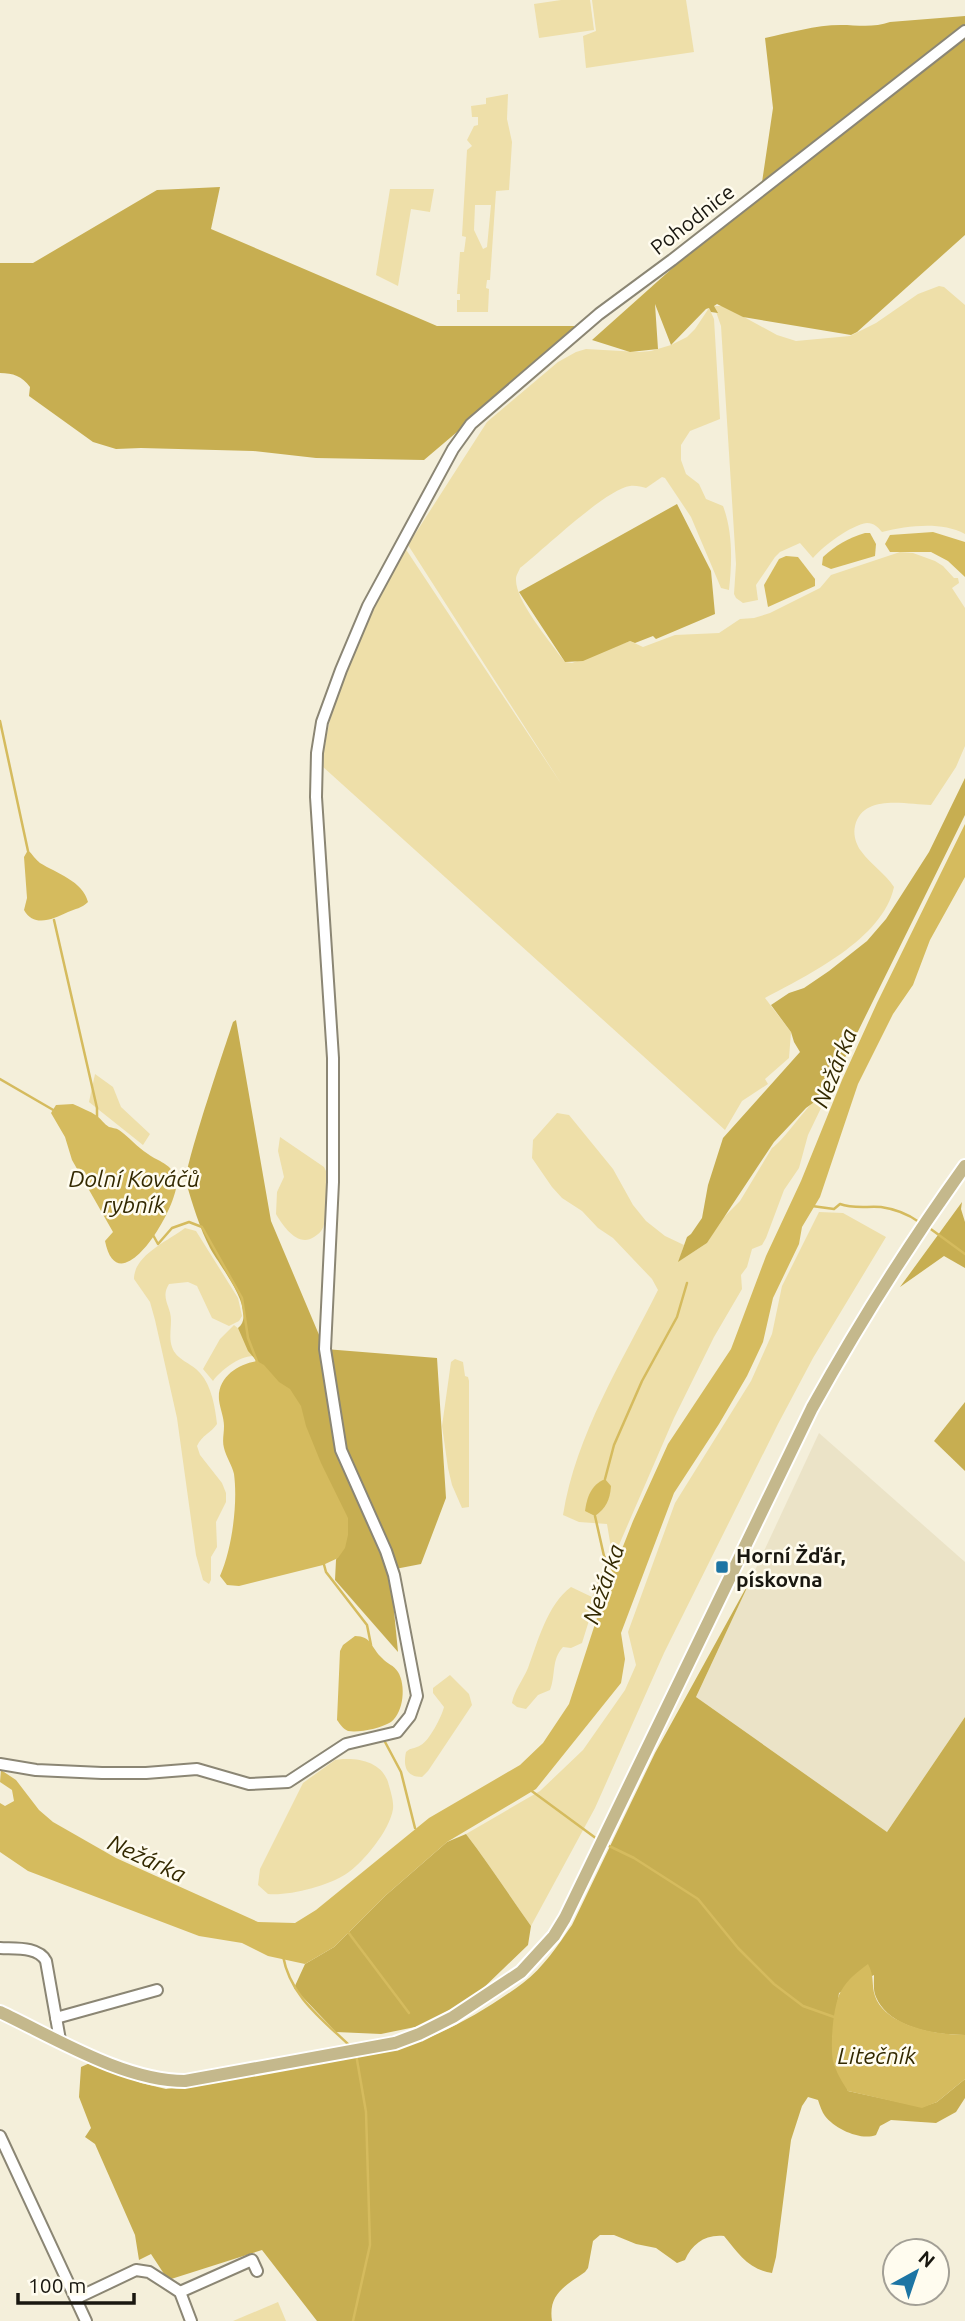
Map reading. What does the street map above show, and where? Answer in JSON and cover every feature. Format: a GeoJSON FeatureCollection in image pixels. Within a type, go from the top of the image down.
{"type":"FeatureCollection","features":[{"type":"Feature","properties":{"kind":"main road"},"geometry":{"type":"LineString","coordinates":[[0,2012],[138,2076],[165,2081],[185,2081],[395,2043],[453,2017],[495,1991],[533,1961],[565,1918],[812,1408],[915,1237],[965,1166]]}},
{"type":"Feature","properties":{"kind":"street","name":"Pohodnice"},"geometry":{"type":"LineString","coordinates":[[0,1764],[36,1770],[102,1773],[197,1769],[249,1784],[288,1782],[346,1744],[397,1732],[410,1716],[417,1696],[394,1575],[341,1450],[325,1349],[333,1182],[333,1058],[316,797],[317,753],[323,722],[368,606],[453,449],[471,424],[599,314],[673,260],[965,31]]}},
{"type":"Feature","properties":{"kind":"street"},"geometry":{"type":"LineString","coordinates":[[0,1948],[35,1951],[43,1955],[60,2040]]}},
{"type":"Feature","properties":{"kind":"street"},"geometry":{"type":"LineString","coordinates":[[55,2018],[157,1990]]}},
{"type":"Feature","properties":{"kind":"street"},"geometry":{"type":"LineString","coordinates":[[0,2136],[86,2321]]}},
{"type":"Feature","properties":{"kind":"street"},"geometry":{"type":"LineString","coordinates":[[180,2292],[252,2260],[257,2271]]}},
{"type":"Feature","properties":{"kind":"street"},"geometry":{"type":"LineString","coordinates":[[77,2298],[136,2270],[149,2272],[180,2292],[191,2321]]}},
{"type":"Feature","properties":{"kind":"shaded area"},"geometry":{"type":"Polygon","coordinates":[[[590,0],[594,30],[539,38],[534,4],[590,0]]]}},
{"type":"Feature","properties":{"kind":"shaded area"},"geometry":{"type":"Polygon","coordinates":[[[592,0],[686,0],[694,52],[586,68],[583,36],[596,31],[592,0]]]}},
{"type":"Feature","properties":{"kind":"shaded area"},"geometry":{"type":"Polygon","coordinates":[[[965,16],[965,24],[956,38],[965,31],[965,235],[857,332],[851,335],[743,317],[717,304],[714,306],[718,313],[706,309],[671,345],[655,304],[658,349],[630,352],[592,340],[761,189],[773,108],[765,38],[822,26],[872,26],[965,16]]]}},
{"type":"Feature","properties":{"kind":"shaded area"},"geometry":{"type":"Polygon","coordinates":[[[508,94],[507,119],[512,142],[509,190],[496,191],[490,280],[487,280],[486,288],[489,289],[488,312],[457,312],[457,300],[460,300],[460,294],[457,294],[460,252],[464,252],[466,237],[462,236],[467,150],[472,146],[467,140],[474,126],[478,125],[478,117],[472,117],[471,106],[486,104],[486,98],[508,94]],[[475,205],[474,230],[483,249],[487,247],[491,205],[475,205]]]}},
{"type":"Feature","properties":{"kind":"shaded area"},"geometry":{"type":"Polygon","coordinates":[[[220,187],[211,229],[437,326],[582,326],[424,460],[316,458],[253,451],[116,449],[93,442],[29,396],[30,387],[20,378],[0,373],[0,263],[33,263],[157,190],[220,187]]]}},
{"type":"Feature","properties":{"kind":"shaded area"},"geometry":{"type":"Polygon","coordinates":[[[390,189],[434,189],[430,212],[411,209],[398,286],[376,275],[390,189]]]}},
{"type":"Feature","properties":{"kind":"shaded area"},"geometry":{"type":"Polygon","coordinates":[[[939,286],[944,287],[965,305],[965,534],[935,526],[882,532],[867,523],[838,537],[813,558],[800,543],[775,557],[756,585],[758,600],[743,603],[734,594],[736,564],[721,326],[714,306],[724,306],[777,335],[796,341],[850,336],[876,323],[918,294],[939,286]]]}},
{"type":"Feature","properties":{"kind":"shaded area"},"geometry":{"type":"Polygon","coordinates":[[[709,308],[714,319],[720,419],[690,431],[681,445],[681,460],[686,474],[699,484],[706,499],[723,506],[729,526],[731,548],[729,590],[721,588],[691,517],[665,478],[662,477],[646,488],[632,486],[619,490],[575,521],[520,568],[516,576],[521,598],[565,662],[572,663],[630,641],[643,647],[675,635],[719,633],[740,619],[770,613],[820,588],[831,575],[900,552],[913,553],[935,561],[954,578],[958,578],[959,583],[952,588],[965,608],[965,746],[956,767],[931,805],[887,803],[867,809],[860,816],[854,829],[858,845],[894,887],[887,906],[860,939],[842,953],[765,998],[791,1032],[789,1058],[765,1079],[768,1084],[742,1101],[725,1130],[322,766],[326,737],[342,681],[365,626],[405,548],[562,785],[408,545],[487,422],[558,362],[586,349],[639,352],[671,345],[687,337],[709,308]]]}},
{"type":"Feature","properties":{"kind":"shaded area"},"geometry":{"type":"Polygon","coordinates":[[[677,504],[711,571],[715,614],[656,639],[653,636],[635,643],[630,641],[583,661],[565,662],[519,592],[677,504]]]}},
{"type":"Feature","properties":{"kind":"shaded area"},"geometry":{"type":"Polygon","coordinates":[[[965,778],[965,815],[828,1092],[806,1108],[774,1142],[707,1243],[678,1262],[687,1237],[702,1218],[708,1185],[723,1138],[800,1052],[791,1032],[771,1005],[829,971],[867,941],[886,919],[929,852],[965,778]]]}},
{"type":"Feature","properties":{"kind":"shaded area"},"geometry":{"type":"Polygon","coordinates":[[[236,1020],[271,1221],[325,1349],[437,1358],[446,1498],[421,1564],[390,1570],[398,1652],[335,1580],[336,1560],[344,1527],[293,1403],[248,1351],[238,1328],[243,1321],[240,1300],[206,1241],[186,1182],[206,1106],[233,1022],[236,1020]]]}},
{"type":"Feature","properties":{"kind":"shaded area"},"geometry":{"type":"Polygon","coordinates":[[[95,1074],[113,1087],[121,1107],[150,1134],[143,1145],[89,1102],[95,1074]]]}},
{"type":"Feature","properties":{"kind":"shaded area"},"geometry":{"type":"Polygon","coordinates":[[[817,1098],[822,1106],[808,1135],[799,1168],[784,1190],[762,1245],[752,1249],[747,1267],[741,1275],[742,1289],[714,1337],[674,1418],[596,1598],[582,1643],[571,1648],[563,1647],[559,1652],[550,1690],[538,1695],[526,1709],[517,1707],[512,1703],[513,1699],[549,1613],[571,1587],[592,1597],[611,1548],[607,1524],[579,1522],[563,1515],[569,1485],[589,1427],[658,1290],[652,1279],[613,1238],[552,1187],[532,1158],[533,1140],[557,1113],[569,1115],[613,1169],[633,1205],[646,1221],[665,1236],[684,1245],[679,1261],[707,1243],[720,1221],[740,1201],[772,1148],[817,1098]]]}},
{"type":"Feature","properties":{"kind":"shaded area"},"geometry":{"type":"Polygon","coordinates":[[[280,1137],[324,1167],[327,1173],[322,1230],[308,1240],[302,1240],[292,1234],[276,1214],[277,1192],[284,1177],[278,1151],[280,1137]]]}},
{"type":"Feature","properties":{"kind":"shaded area"},"geometry":{"type":"Polygon","coordinates":[[[962,1202],[965,1268],[944,1256],[900,1287],[962,1202]]]}},
{"type":"Feature","properties":{"kind":"shaded area"},"geometry":{"type":"Polygon","coordinates":[[[819,1212],[843,1213],[886,1237],[813,1358],[778,1424],[664,1653],[595,1808],[531,1926],[466,1834],[540,1791],[583,1750],[625,1690],[636,1665],[628,1632],[675,1503],[751,1381],[772,1334],[782,1286],[819,1212]]]}},
{"type":"Feature","properties":{"kind":"shaded area"},"geometry":{"type":"Polygon","coordinates":[[[185,1228],[196,1231],[238,1298],[242,1316],[239,1321],[229,1326],[212,1318],[197,1286],[188,1282],[169,1284],[167,1289],[172,1347],[177,1355],[204,1378],[212,1397],[217,1424],[197,1446],[200,1455],[222,1483],[226,1493],[226,1502],[216,1522],[217,1547],[211,1557],[209,1584],[203,1580],[196,1555],[177,1418],[155,1320],[150,1302],[134,1279],[135,1270],[146,1256],[185,1228]]]}},
{"type":"Feature","properties":{"kind":"shaded area"},"geometry":{"type":"Polygon","coordinates":[[[234,1325],[261,1347],[264,1360],[253,1356],[242,1358],[213,1381],[203,1369],[220,1339],[234,1325]]]}},
{"type":"Feature","properties":{"kind":"shaded area"},"geometry":{"type":"Polygon","coordinates":[[[455,1359],[463,1362],[465,1376],[469,1381],[469,1507],[462,1508],[452,1485],[442,1426],[451,1362],[455,1359]]]}},
{"type":"Feature","properties":{"kind":"shaded area"},"geometry":{"type":"Polygon","coordinates":[[[965,1402],[965,1471],[934,1441],[965,1402]]]}},
{"type":"Feature","properties":{"kind":"shaded area"},"geometry":{"type":"Polygon","coordinates":[[[819,1433],[965,1562],[965,1717],[887,1832],[696,1697],[819,1433]]]}},
{"type":"Feature","properties":{"kind":"shaded area"},"geometry":{"type":"Polygon","coordinates":[[[752,1577],[696,1697],[887,1832],[965,1717],[965,2035],[914,2028],[891,2016],[882,2008],[876,1997],[874,1975],[839,1993],[832,2041],[848,2091],[922,2107],[937,2102],[965,2079],[965,2098],[956,2112],[936,2123],[891,2120],[880,2126],[876,2135],[863,2136],[849,2133],[829,2121],[818,2100],[808,2097],[802,2106],[791,2140],[772,2273],[750,2264],[724,2236],[705,2238],[691,2249],[685,2260],[677,2263],[656,2248],[614,2235],[600,2235],[593,2241],[588,2268],[555,2297],[551,2312],[552,2321],[317,2321],[262,2250],[168,2280],[151,2254],[139,2260],[135,2235],[95,2144],[85,2137],[91,2128],[79,2097],[81,2067],[92,2062],[141,2083],[166,2089],[395,2050],[462,2022],[523,1983],[544,1963],[572,1925],[655,1753],[752,1577]]]}},
{"type":"Feature","properties":{"kind":"shaded area"},"geometry":{"type":"Polygon","coordinates":[[[450,1675],[469,1694],[472,1705],[428,1771],[422,1777],[412,1775],[407,1770],[406,1752],[424,1743],[435,1728],[444,1707],[433,1693],[433,1688],[450,1675]]]}},
{"type":"Feature","properties":{"kind":"shaded area"},"geometry":{"type":"Polygon","coordinates":[[[335,1760],[370,1763],[385,1776],[393,1806],[387,1826],[375,1845],[346,1874],[297,1892],[268,1894],[258,1885],[260,1869],[303,1783],[335,1760]]]}},
{"type":"Feature","properties":{"kind":"shaded area"},"geometry":{"type":"Polygon","coordinates":[[[466,1834],[531,1926],[528,1945],[474,1997],[420,2026],[381,2034],[336,2032],[294,1988],[305,1964],[334,1947],[385,1896],[447,1842],[466,1834]]]}},
{"type":"Feature","properties":{"kind":"shaded area"},"geometry":{"type":"Polygon","coordinates":[[[278,2302],[286,2321],[233,2321],[278,2302]]]}},
{"type":"Feature","properties":{"kind":"water"},"geometry":{"type":"Polygon","coordinates":[[[933,532],[965,542],[965,577],[948,561],[931,552],[890,552],[885,544],[890,535],[933,532]]]}},
{"type":"Feature","properties":{"kind":"water"},"geometry":{"type":"Polygon","coordinates":[[[870,533],[876,544],[875,556],[831,569],[822,565],[823,557],[833,549],[870,533]]]}},
{"type":"Feature","properties":{"kind":"water"},"geometry":{"type":"Polygon","coordinates":[[[786,556],[798,557],[815,579],[815,586],[768,607],[764,585],[779,559],[786,556]]]}},
{"type":"Feature","properties":{"kind":"water"},"geometry":{"type":"Polygon","coordinates":[[[965,824],[965,877],[930,940],[913,985],[893,1014],[858,1084],[820,1197],[802,1227],[799,1244],[773,1298],[763,1342],[719,1424],[674,1493],[621,1633],[625,1659],[621,1683],[536,1789],[447,1842],[385,1896],[334,1947],[305,1964],[268,1956],[242,1943],[199,1936],[28,1871],[0,1852],[0,1803],[5,1806],[14,1801],[12,1790],[0,1782],[1,1770],[16,1780],[39,1810],[53,1822],[116,1858],[258,1922],[295,1923],[316,1910],[429,1818],[520,1765],[543,1743],[569,1704],[607,1587],[668,1444],[731,1349],[766,1256],[801,1181],[842,1080],[965,824]]]}},
{"type":"Feature","properties":{"kind":"water"},"geometry":{"type":"Polygon","coordinates":[[[28,850],[40,863],[81,888],[88,902],[50,919],[38,920],[28,916],[24,910],[27,898],[24,857],[28,850]]]}},
{"type":"Feature","properties":{"kind":"water","name":"Dolní Kováčů rybník"},"geometry":{"type":"Polygon","coordinates":[[[73,1104],[94,1114],[109,1127],[119,1130],[167,1166],[176,1177],[171,1205],[161,1224],[136,1257],[123,1263],[112,1259],[105,1241],[113,1232],[72,1160],[65,1137],[51,1113],[56,1105],[73,1104]]]}},
{"type":"Feature","properties":{"kind":"water"},"geometry":{"type":"Polygon","coordinates":[[[257,1361],[290,1389],[301,1406],[321,1463],[348,1518],[348,1535],[345,1548],[338,1558],[323,1565],[239,1586],[227,1585],[220,1576],[231,1540],[235,1486],[233,1471],[223,1445],[224,1423],[219,1392],[230,1373],[257,1361]]]}},
{"type":"Feature","properties":{"kind":"water"},"geometry":{"type":"Polygon","coordinates":[[[605,1479],[611,1486],[610,1495],[605,1507],[595,1516],[585,1511],[587,1501],[593,1488],[605,1479]]]}},
{"type":"Feature","properties":{"kind":"water"},"geometry":{"type":"Polygon","coordinates":[[[355,1636],[368,1640],[378,1654],[396,1670],[401,1677],[403,1691],[399,1712],[395,1718],[391,1722],[364,1731],[348,1731],[337,1720],[340,1651],[343,1645],[355,1636]]]}},
{"type":"Feature","properties":{"kind":"water","name":"Litečník"},"geometry":{"type":"Polygon","coordinates":[[[868,1964],[875,1996],[889,2015],[900,2022],[927,2031],[965,2035],[965,2079],[937,2102],[922,2108],[848,2091],[839,2077],[832,2054],[838,1997],[856,1973],[868,1964]]]}},
{"type":"Feature","properties":{"kind":"waterway"},"geometry":{"type":"LineString","coordinates":[[0,721],[28,851]]}},
{"type":"Feature","properties":{"kind":"waterway"},"geometry":{"type":"LineString","coordinates":[[54,920],[97,1108],[97,1118]]}},
{"type":"Feature","properties":{"kind":"waterway"},"geometry":{"type":"LineString","coordinates":[[0,1079],[55,1111]]}},
{"type":"Feature","properties":{"kind":"waterway"},"geometry":{"type":"LineString","coordinates":[[812,1206],[834,1209],[840,1204],[881,1207],[901,1212],[919,1222]]}},
{"type":"Feature","properties":{"kind":"waterway"},"geometry":{"type":"LineString","coordinates":[[153,1235],[158,1244],[172,1228],[189,1222],[202,1227],[242,1298],[248,1338],[258,1364]]}},
{"type":"Feature","properties":{"kind":"waterway"},"geometry":{"type":"LineString","coordinates":[[928,1227],[965,1254]]}},
{"type":"Feature","properties":{"kind":"waterway"},"geometry":{"type":"LineString","coordinates":[[605,1479],[614,1445],[642,1381],[677,1317],[687,1283]]}},
{"type":"Feature","properties":{"kind":"waterway","name":"Nežárka"},"geometry":{"type":"LineString","coordinates":[[595,1516],[604,1556],[614,1572]]}},
{"type":"Feature","properties":{"kind":"waterway"},"geometry":{"type":"LineString","coordinates":[[323,1561],[326,1572],[367,1625],[371,1645]]}},
{"type":"Feature","properties":{"kind":"waterway"},"geometry":{"type":"LineString","coordinates":[[384,1740],[401,1772],[415,1828]]}},
{"type":"Feature","properties":{"kind":"waterway"},"geometry":{"type":"LineString","coordinates":[[529,1789],[597,1839]]}},
{"type":"Feature","properties":{"kind":"waterway"},"geometry":{"type":"LineString","coordinates":[[605,1844],[634,1858],[698,1899],[738,1948],[774,1984],[803,2006],[837,2018]]}},
{"type":"Feature","properties":{"kind":"waterway"},"geometry":{"type":"LineString","coordinates":[[348,1932],[409,2013]]}},
{"type":"Feature","properties":{"kind":"waterway"},"geometry":{"type":"LineString","coordinates":[[283,1956],[292,1983],[300,1995],[350,2046]]}},
{"type":"Feature","properties":{"kind":"waterway"},"geometry":{"type":"LineString","coordinates":[[353,2321],[370,2245],[366,2112],[356,2054]]}},
{"type":"Feature","properties":{"kind":"place","name":"Horní Žďár, pískovna"},"geometry":{"type":"Point","coordinates":[722,1567]}}]}
